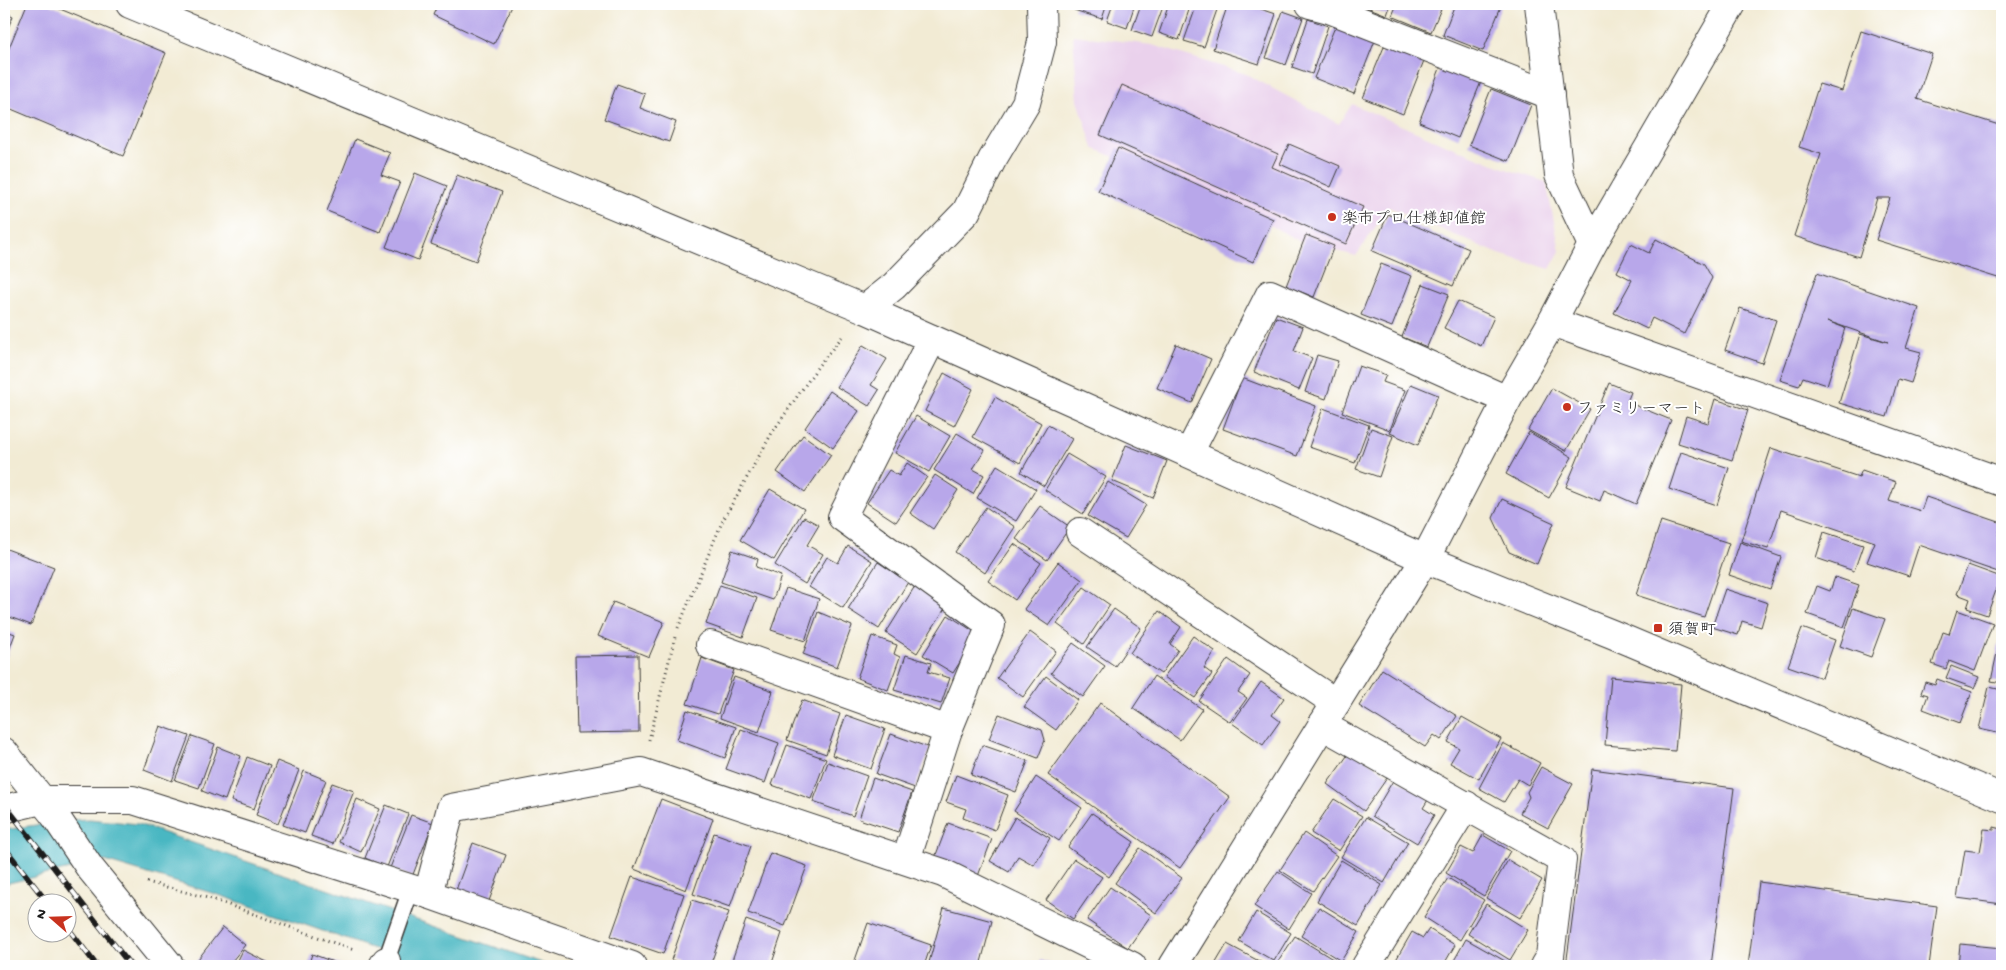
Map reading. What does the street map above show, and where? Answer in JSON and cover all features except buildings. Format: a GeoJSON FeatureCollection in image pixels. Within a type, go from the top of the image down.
{"type":"FeatureCollection","features":[{"type":"Feature","properties":{"kind":"street"},"geometry":{"type":"LineString","coordinates":[[130,4],[865,309],[1425,560],[1612,634],[2002,798]]}},
{"type":"Feature","properties":{"kind":"street"},"geometry":{"type":"LineString","coordinates":[[865,309],[894,286],[966,212],[992,160],[1026,102],[1042,42],[1041,4]]}},
{"type":"Feature","properties":{"kind":"street"},"geometry":{"type":"LineString","coordinates":[[1539,4],[1559,175],[1592,245]]}},
{"type":"Feature","properties":{"kind":"street"},"geometry":{"type":"LineString","coordinates":[[1173,966],[1425,560],[1507,400],[1552,322],[1592,245],[1732,4]]}},
{"type":"Feature","properties":{"kind":"street"},"geometry":{"type":"LineString","coordinates":[[1323,5],[1550,95]]}},
{"type":"Feature","properties":{"kind":"street"},"geometry":{"type":"LineString","coordinates":[[1189,453],[1270,294],[1507,400]]}},
{"type":"Feature","properties":{"kind":"street"},"geometry":{"type":"LineString","coordinates":[[1552,322],[2002,482]]}},
{"type":"Feature","properties":{"kind":"street"},"geometry":{"type":"LineString","coordinates":[[906,860],[948,730],[991,626],[842,517],[932,339]]}},
{"type":"Feature","properties":{"kind":"street"},"geometry":{"type":"LineString","coordinates":[[1080,532],[1329,714],[1466,806],[1562,860],[1550,956],[1544,966]]}},
{"type":"Feature","properties":{"kind":"street"},"geometry":{"type":"LineString","coordinates":[[710,645],[948,730]]}},
{"type":"Feature","properties":{"kind":"street"},"geometry":{"type":"LineString","coordinates":[[4,752],[48,808],[90,868],[170,966]]}},
{"type":"Feature","properties":{"kind":"street"},"geometry":{"type":"LineString","coordinates":[[419,891],[451,808],[641,772],[943,873],[1132,966]]}},
{"type":"Feature","properties":{"kind":"street"},"geometry":{"type":"LineString","coordinates":[[4,809],[48,808],[133,800],[419,891],[632,966]]}},
{"type":"Feature","properties":{"kind":"street"},"geometry":{"type":"LineString","coordinates":[[1366,966],[1466,806]]}},
{"type":"Feature","properties":{"kind":"lane"},"geometry":{"type":"LineString","coordinates":[[384,964],[419,891]]}},
{"type":"Feature","properties":{"kind":"path"},"geometry":{"type":"LineString","coordinates":[[641,772],[675,637],[722,522],[772,432],[819,365],[865,309]]}},
{"type":"Feature","properties":{"kind":"path"},"geometry":{"type":"LineString","coordinates":[[146,882],[212,899],[384,964]]}},
{"type":"Feature","properties":{"kind":"shaded area"},"geometry":{"type":"Polygon","coordinates":[[[1073,35],[1152,45],[1246,74],[1339,124],[1352,104],[1509,170],[1546,182],[1560,251],[1550,269],[1499,254],[1389,207],[1356,256],[1299,241],[1250,214],[1093,148],[1078,100],[1073,35]]]}},
{"type":"Feature","properties":{"kind":"water"},"geometry":{"type":"Polygon","coordinates":[[[90,819],[138,824],[550,966],[423,966],[222,896],[105,861],[4,884],[4,830],[67,820],[90,819]]]}},
{"type":"Feature","properties":{"kind":"railway"},"geometry":{"type":"LineString","coordinates":[[4,804],[131,966]]}},
{"type":"Feature","properties":{"kind":"railway"},"geometry":{"type":"LineString","coordinates":[[4,847],[39,892]]}},
{"type":"Feature","properties":{"kind":"railway"},"geometry":{"type":"LineString","coordinates":[[78,941],[97,966]]}},
{"type":"Feature","properties":{"kind":"place","name":"楽市プロ仕様卸値館"},"geometry":{"type":"Point","coordinates":[1332,217]}},
{"type":"Feature","properties":{"kind":"place","name":"ファミリーマート"},"geometry":{"type":"Point","coordinates":[1567,407]}},
{"type":"Feature","properties":{"kind":"place","name":"須賀町"},"geometry":{"type":"Point","coordinates":[1658,628]}}]}
